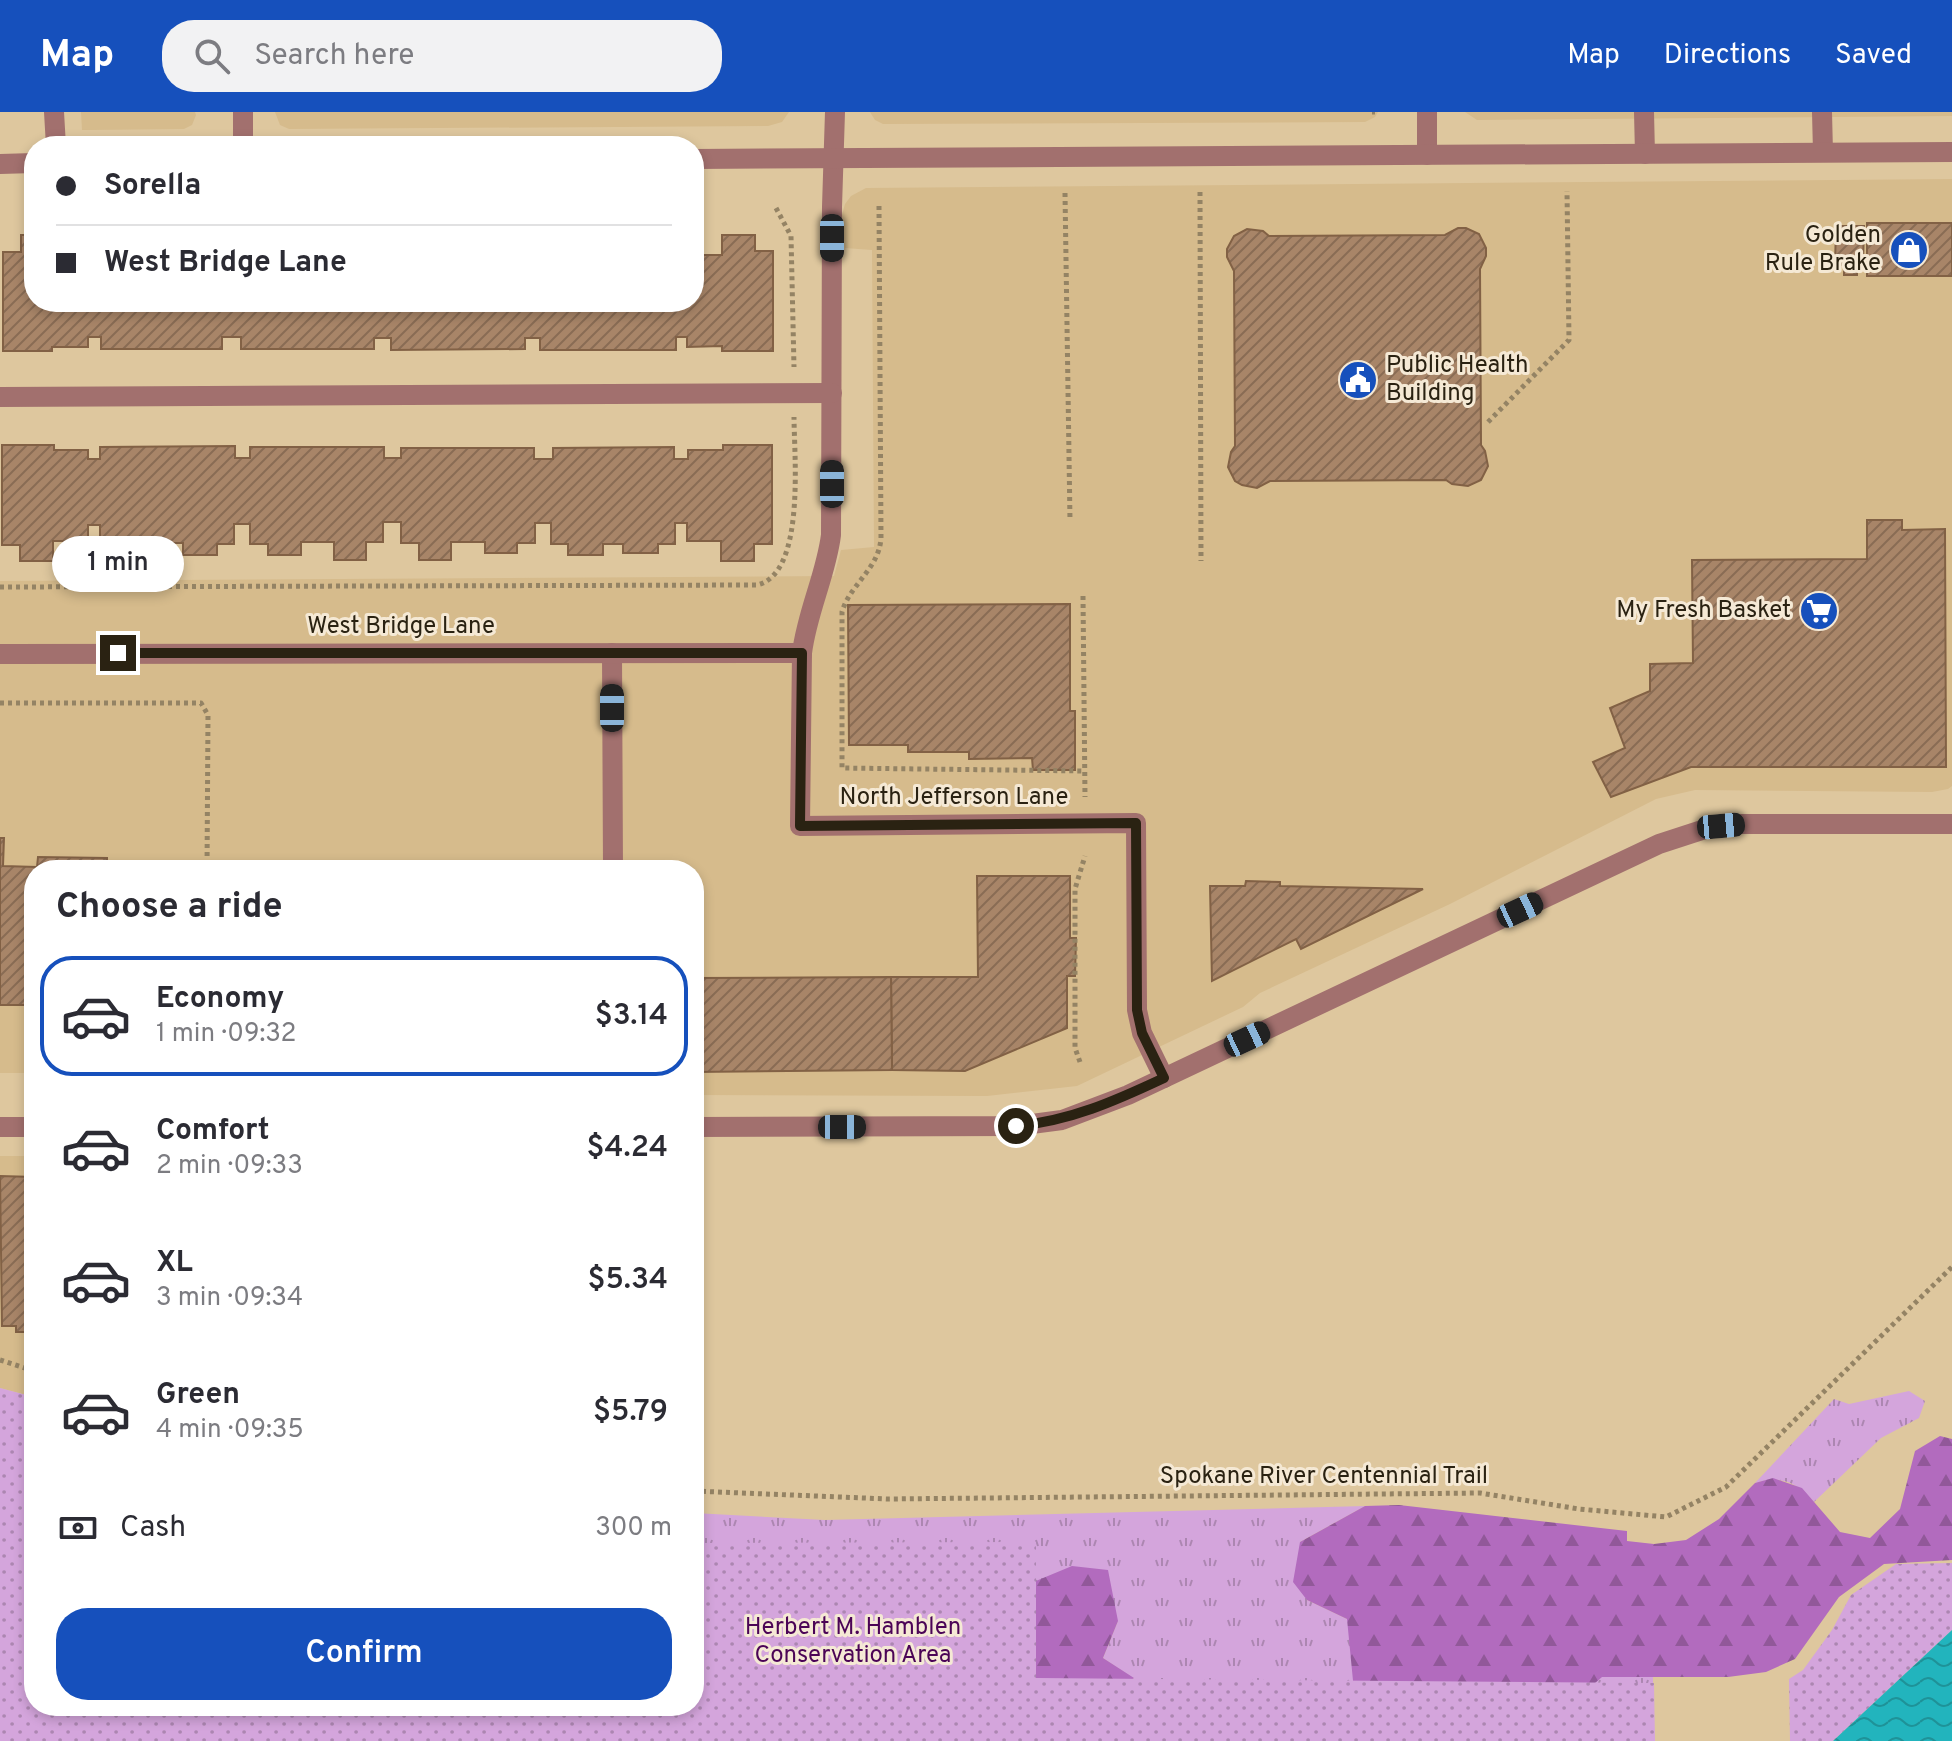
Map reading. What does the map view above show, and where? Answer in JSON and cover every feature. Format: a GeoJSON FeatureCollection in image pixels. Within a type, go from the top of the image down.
{"type":"FeatureCollection","features":[{"type":"Feature","properties":{"kind":"street"},"geometry":{"type":"LineString","coordinates":[[54,112],[55,136]]}},
{"type":"Feature","properties":{"kind":"street"},"geometry":{"type":"LineString","coordinates":[[243,112],[243,136]]}},
{"type":"Feature","properties":{"kind":"street","name":"North Jefferson Lane"},"geometry":{"type":"LineString","coordinates":[[835,112],[831,535],[802,653],[800,826],[1136,823],[1137,1010],[1142,1033],[1164,1078]]}},
{"type":"Feature","properties":{"kind":"street"},"geometry":{"type":"LineString","coordinates":[[1427,112],[1427,155]]}},
{"type":"Feature","properties":{"kind":"street"},"geometry":{"type":"LineString","coordinates":[[1644,112],[1645,154]]}},
{"type":"Feature","properties":{"kind":"street"},"geometry":{"type":"LineString","coordinates":[[1822,112],[1823,152]]}},
{"type":"Feature","properties":{"kind":"street"},"geometry":{"type":"LineString","coordinates":[[704,159],[1952,152]]}},
{"type":"Feature","properties":{"kind":"street"},"geometry":{"type":"LineString","coordinates":[[0,164],[24,163]]}},
{"type":"Feature","properties":{"kind":"street"},"geometry":{"type":"LineString","coordinates":[[0,397],[832,393]]}},
{"type":"Feature","properties":{"kind":"street"},"geometry":{"type":"LineString","coordinates":[[612,653],[613,860]]}},
{"type":"Feature","properties":{"kind":"street","name":"West Bridge Lane"},"geometry":{"type":"LineString","coordinates":[[0,654],[802,653]]}},
{"type":"Feature","properties":{"kind":"street"},"geometry":{"type":"LineString","coordinates":[[704,1127],[991,1127],[1042,1124],[1084,1114],[1645,851],[1690,833],[1721,826],[1751,824],[1952,824]]}},
{"type":"Feature","properties":{"kind":"street"},"geometry":{"type":"LineString","coordinates":[[0,1127],[24,1127]]}},
{"type":"Feature","properties":{"kind":"path"},"geometry":{"type":"LineString","coordinates":[[1488,422],[1569,340],[1567,191]]}},
{"type":"Feature","properties":{"kind":"path"},"geometry":{"type":"LineString","coordinates":[[1200,192],[1201,561]]}},
{"type":"Feature","properties":{"kind":"path"},"geometry":{"type":"LineString","coordinates":[[1065,193],[1070,521]]}},
{"type":"Feature","properties":{"kind":"path"},"geometry":{"type":"LineString","coordinates":[[879,206],[881,538],[876,561],[845,601],[842,612],[842,768],[1085,771]]}},
{"type":"Feature","properties":{"kind":"path"},"geometry":{"type":"LineString","coordinates":[[0,587],[764,583],[778,568],[793,525],[791,236],[776,208]]}},
{"type":"Feature","properties":{"kind":"path"},"geometry":{"type":"LineString","coordinates":[[1083,596],[1085,798]]}},
{"type":"Feature","properties":{"kind":"path"},"geometry":{"type":"LineString","coordinates":[[0,703],[201,703],[208,715],[207,860]]}},
{"type":"Feature","properties":{"kind":"path"},"geometry":{"type":"LineString","coordinates":[[1080,1062],[1075,1048],[1075,889],[1085,856]]}},
{"type":"Feature","properties":{"kind":"path","name":"Spokane River Centennial Trail"},"geometry":{"type":"LineString","coordinates":[[704,1491],[888,1499],[1480,1493],[1579,1509],[1666,1517],[1726,1487],[1952,1267]]}},
{"type":"Feature","properties":{"kind":"path"},"geometry":{"type":"LineString","coordinates":[[0,1360],[24,1368]]}},
{"type":"Feature","properties":{"kind":"shaded area"},"geometry":{"type":"Polygon","coordinates":[[[81,112],[195,112],[196,115],[192,125],[184,129],[82,130],[81,112]]]}},
{"type":"Feature","properties":{"kind":"shaded area"},"geometry":{"type":"Polygon","coordinates":[[[275,112],[789,112],[782,122],[768,126],[289,129],[280,125],[275,112]]]}},
{"type":"Feature","properties":{"kind":"shaded area"},"geometry":{"type":"Polygon","coordinates":[[[870,112],[1378,112],[1365,122],[883,124],[875,120],[870,112]]]}},
{"type":"Feature","properties":{"kind":"shaded area"},"geometry":{"type":"Polygon","coordinates":[[[1465,112],[1952,112],[1952,116],[1477,120],[1465,112]]]}},
{"type":"Feature","properties":{"kind":"shaded area"},"geometry":{"type":"Polygon","coordinates":[[[1952,179],[1952,786],[1932,792],[1695,790],[1656,799],[1450,904],[1260,993],[1243,1007],[1077,1086],[987,1096],[704,1095],[704,860],[24,860],[24,1073],[0,1073],[0,581],[834,576],[841,550],[874,547],[872,250],[845,248],[842,215],[851,196],[866,188],[1952,179]]]}},
{"type":"Feature","properties":{"kind":"shaded area"},"geometry":{"type":"Polygon","coordinates":[[[0,1156],[24,1156],[24,1394],[0,1388],[0,1156]]]}},
{"type":"Feature","properties":{"kind":"green space","name":"Herbert M. Hamblen Conservation Area"},"geometry":{"type":"Polygon","coordinates":[[[0,1388],[24,1394],[24,1716],[704,1716],[704,1543],[1036,1542],[1036,1678],[1654,1683],[1655,1741],[0,1741],[0,1388]]]}},
{"type":"Feature","properties":{"kind":"green space"},"geometry":{"type":"Polygon","coordinates":[[[1909,1391],[1925,1401],[1919,1418],[1881,1438],[1814,1502],[1788,1482],[1773,1480],[1755,1483],[1834,1399],[1849,1404],[1909,1391]]]}},
{"type":"Feature","properties":{"kind":"green space"},"geometry":{"type":"Polygon","coordinates":[[[1940,1436],[1952,1439],[1952,1560],[1884,1564],[1839,1597],[1795,1659],[1766,1672],[1728,1677],[1602,1677],[1572,1703],[1354,1691],[1347,1619],[1307,1600],[1293,1582],[1300,1542],[1365,1506],[1399,1505],[1627,1531],[1627,1541],[1654,1544],[1686,1540],[1719,1519],[1755,1483],[1773,1478],[1802,1488],[1840,1532],[1870,1538],[1900,1509],[1915,1451],[1940,1436]]]}},
{"type":"Feature","properties":{"kind":"green space","name":"Herbert M. Hamblen Conservation Area"},"geometry":{"type":"Polygon","coordinates":[[[1365,1506],[1300,1542],[1307,1600],[1347,1619],[1602,1677],[1653,1677],[1654,1741],[594,1741],[665,1716],[704,1716],[704,1514],[825,1520],[1365,1506]],[[1118,1621],[1059,1719],[1134,1679],[1103,1658],[1118,1621]]]}},
{"type":"Feature","properties":{"kind":"green space"},"geometry":{"type":"Polygon","coordinates":[[[1952,1563],[1952,1630],[1833,1741],[1790,1741],[1789,1679],[1803,1670],[1832,1630],[1851,1595],[1896,1564],[1952,1563]]]}},
{"type":"Feature","properties":{"kind":"green space"},"geometry":{"type":"Polygon","coordinates":[[[1072,1566],[1108,1570],[1118,1621],[1103,1658],[1134,1678],[1102,1703],[1030,1701],[1019,1588],[1072,1566]]]}},
{"type":"Feature","properties":{"kind":"water"},"geometry":{"type":"Polygon","coordinates":[[[1952,1630],[1952,1741],[1833,1741],[1952,1630]]]}},
{"type":"Feature","properties":{"kind":"building","name":"Golden Rule Brake"},"geometry":{"type":"Polygon","coordinates":[[[1867,223],[1952,223],[1952,276],[1867,276],[1867,223]]]}},
{"type":"Feature","properties":{"kind":"building"},"geometry":{"type":"Polygon","coordinates":[[[1836,226],[1864,226],[1863,265],[1857,265],[1857,275],[1844,275],[1844,265],[1835,265],[1836,226]]]}},
{"type":"Feature","properties":{"kind":"building","name":"Public Health Building"},"geometry":{"type":"Polygon","coordinates":[[[1458,228],[1479,234],[1486,248],[1480,269],[1481,445],[1488,466],[1481,480],[1468,486],[1446,480],[1270,481],[1257,488],[1235,481],[1228,467],[1235,446],[1234,271],[1227,257],[1227,249],[1234,236],[1247,229],[1263,231],[1269,236],[1445,235],[1458,228]]]}},
{"type":"Feature","properties":{"kind":"building"},"geometry":{"type":"Polygon","coordinates":[[[21,235],[24,235],[24,312],[704,312],[704,255],[722,255],[722,235],[755,235],[755,251],[773,251],[773,351],[722,351],[722,346],[687,347],[687,337],[676,337],[676,350],[540,350],[540,338],[525,338],[525,349],[391,350],[391,338],[374,338],[374,349],[241,349],[241,337],[222,337],[222,349],[101,349],[101,337],[88,337],[88,347],[3,351],[3,252],[21,252],[21,235]]]}},
{"type":"Feature","properties":{"kind":"building"},"geometry":{"type":"Polygon","coordinates":[[[2,445],[54,445],[54,450],[88,450],[88,459],[100,459],[100,447],[235,446],[235,458],[250,458],[250,447],[384,447],[384,458],[401,458],[401,448],[534,448],[534,459],[553,459],[553,448],[674,447],[674,459],[688,459],[688,450],[723,450],[723,445],[772,445],[772,544],[754,544],[754,561],[721,561],[721,541],[687,541],[687,523],[675,523],[675,544],[658,544],[658,553],[623,553],[623,544],[603,544],[603,555],[568,555],[568,544],[551,544],[551,523],[535,523],[535,543],[517,543],[517,553],[485,553],[485,542],[451,542],[451,560],[419,560],[419,543],[401,543],[401,522],[383,522],[383,542],[366,542],[366,560],[334,560],[334,542],[301,542],[301,555],[268,555],[268,544],[250,544],[250,524],[234,524],[234,544],[217,544],[217,555],[183,555],[183,543],[150,543],[150,555],[118,555],[118,544],[100,544],[100,525],[88,525],[88,541],[53,541],[53,561],[20,561],[20,545],[2,545],[2,445]]]}},
{"type":"Feature","properties":{"kind":"building","name":"My Fresh Basket"},"geometry":{"type":"Polygon","coordinates":[[[1867,520],[1902,520],[1902,530],[1945,529],[1946,767],[1691,767],[1611,797],[1593,762],[1625,748],[1610,708],[1650,691],[1650,664],[1693,663],[1692,560],[1867,559],[1867,520]]]}},
{"type":"Feature","properties":{"kind":"building"},"geometry":{"type":"Polygon","coordinates":[[[1070,604],[1070,711],[1075,711],[1075,770],[1033,770],[1032,758],[969,759],[969,752],[908,752],[908,745],[849,745],[848,605],[1070,604]]]}},
{"type":"Feature","properties":{"kind":"building"},"geometry":{"type":"Polygon","coordinates":[[[0,838],[4,838],[3,866],[24,867],[24,1005],[0,1005],[0,838]]]}},
{"type":"Feature","properties":{"kind":"building"},"geometry":{"type":"Polygon","coordinates":[[[38,857],[107,860],[38,860],[38,857]]]}},
{"type":"Feature","properties":{"kind":"building"},"geometry":{"type":"Polygon","coordinates":[[[977,876],[1070,876],[1070,938],[1076,938],[1075,976],[1067,976],[1067,1028],[965,1071],[892,1070],[891,977],[978,977],[977,876]]]}},
{"type":"Feature","properties":{"kind":"building"},"geometry":{"type":"Polygon","coordinates":[[[1246,881],[1280,882],[1280,886],[1423,889],[1301,949],[1296,939],[1212,981],[1210,886],[1245,886],[1246,881]]]}},
{"type":"Feature","properties":{"kind":"building"},"geometry":{"type":"Polygon","coordinates":[[[891,977],[892,1070],[704,1072],[704,978],[891,977]]]}},
{"type":"Feature","properties":{"kind":"building"},"geometry":{"type":"Polygon","coordinates":[[[0,1176],[24,1177],[24,1332],[16,1332],[16,1326],[2,1326],[0,1176]]]}},
{"type":"Feature","properties":{"kind":"place","name":"Golden Rule Brake"},"geometry":{"type":"Point","coordinates":[1909,250]}},
{"type":"Feature","properties":{"kind":"place","name":"Public Health Building"},"geometry":{"type":"Point","coordinates":[1358,380]}},
{"type":"Feature","properties":{"kind":"place","name":"My Fresh Basket"},"geometry":{"type":"Point","coordinates":[1819,611]}},
{"type":"Feature","properties":{"kind":"route"},"geometry":{"type":"LineString","coordinates":[[118,653],[802,653],[800,826],[1136,823],[1137,1010],[1142,1033],[1164,1078],[1084,1114],[1042,1124],[1016,1126]]}}]}
